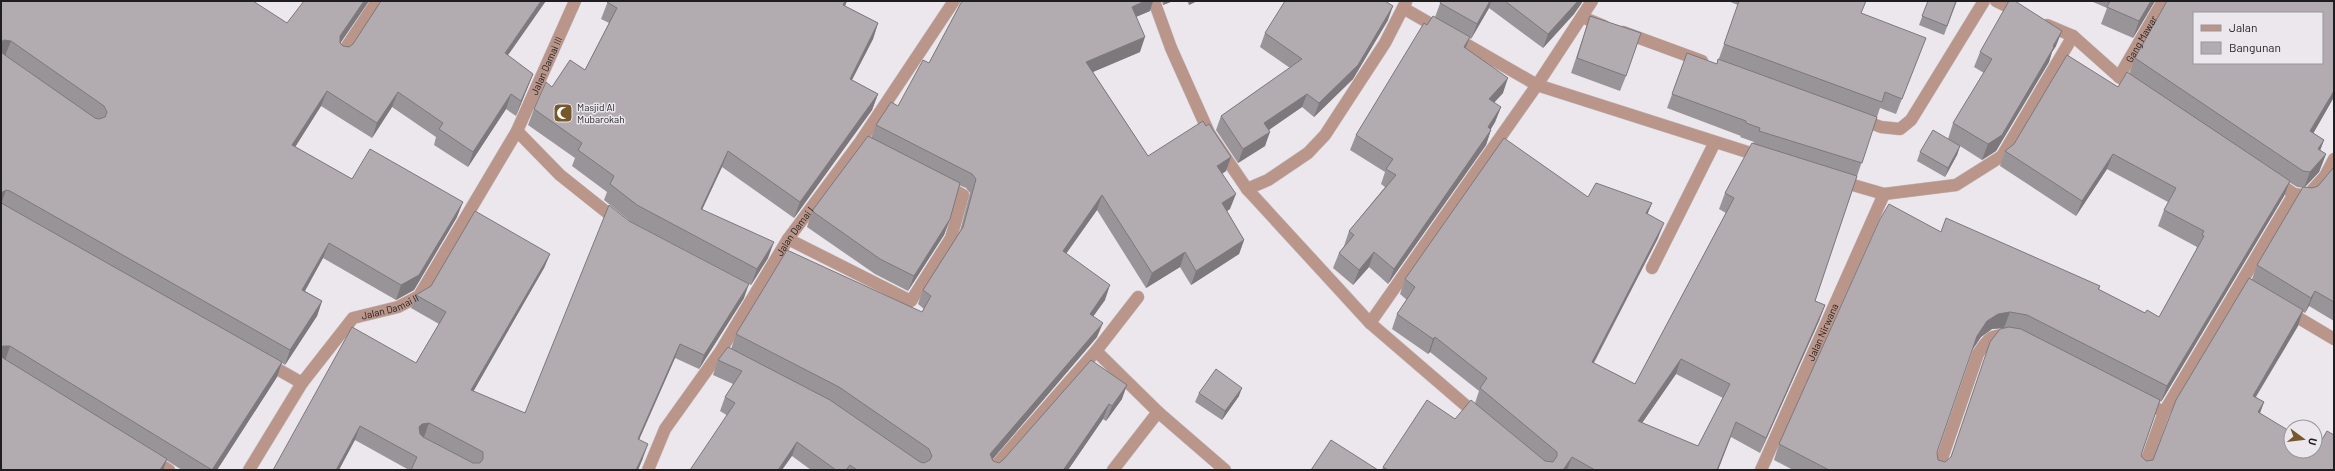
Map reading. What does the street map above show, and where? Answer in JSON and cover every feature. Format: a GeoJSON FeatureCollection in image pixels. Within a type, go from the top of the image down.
{"type":"FeatureCollection","features":[{"type":"Feature","properties":{"kind":"street"},"geometry":{"type":"LineString","coordinates":[[341,55],[377,1]]}},
{"type":"Feature","properties":{"kind":"street","name":"Jalan Damai III"},"geometry":{"type":"LineString","coordinates":[[517,131],[576,1]]}},
{"type":"Feature","properties":{"kind":"street","name":"Jalan Damai I"},"geometry":{"type":"LineString","coordinates":[[648,470],[665,429],[720,352],[751,293],[788,239],[860,142],[954,1]]}},
{"type":"Feature","properties":{"kind":"street"},"geometry":{"type":"LineString","coordinates":[[1154,1],[1172,48],[1209,133],[1247,189],[1370,323],[1488,425]]}},
{"type":"Feature","properties":{"kind":"street"},"geometry":{"type":"LineString","coordinates":[[1370,323],[1537,85],[1592,1]]}},
{"type":"Feature","properties":{"kind":"street"},"geometry":{"type":"LineString","coordinates":[[1847,114],[1881,127],[1900,129],[1911,120],[1984,1]]}},
{"type":"Feature","properties":{"kind":"street"},"geometry":{"type":"LineString","coordinates":[[1996,1],[2073,36],[2119,77],[2145,94]]}},
{"type":"Feature","properties":{"kind":"street","name":"Gang Mawar"},"geometry":{"type":"LineString","coordinates":[[2119,77],[2163,1]]}},
{"type":"Feature","properties":{"kind":"street"},"geometry":{"type":"LineString","coordinates":[[1247,189],[1268,180],[1308,153],[1325,135],[1385,43],[1405,4],[1537,85],[1774,160]]}},
{"type":"Feature","properties":{"kind":"street"},"geometry":{"type":"LineString","coordinates":[[1582,18],[1714,66]]}},
{"type":"Feature","properties":{"kind":"street"},"geometry":{"type":"LineString","coordinates":[[1825,176],[1884,194],[1956,185],[2002,156],[2073,36]]}},
{"type":"Feature","properties":{"kind":"street"},"geometry":{"type":"LineString","coordinates":[[517,131],[560,175],[627,228]]}},
{"type":"Feature","properties":{"kind":"street","name":"Jalan Damai II"},"geometry":{"type":"LineString","coordinates":[[249,470],[302,383],[353,318],[398,307],[419,296],[517,131]]}},
{"type":"Feature","properties":{"kind":"street"},"geometry":{"type":"LineString","coordinates":[[860,142],[873,149]]}},
{"type":"Feature","properties":{"kind":"street"},"geometry":{"type":"LineString","coordinates":[[1652,268],[1715,142]]}},
{"type":"Feature","properties":{"kind":"street"},"geometry":{"type":"LineString","coordinates":[[2262,172],[2294,194],[2308,196],[2325,176],[2334,159]]}},
{"type":"Feature","properties":{"kind":"street"},"geometry":{"type":"LineString","coordinates":[[788,239],[911,302],[950,238],[963,195],[929,177]]}},
{"type":"Feature","properties":{"kind":"street","name":"Jalan Nirwana"},"geometry":{"type":"LineString","coordinates":[[1761,470],[1884,194]]}},
{"type":"Feature","properties":{"kind":"street"},"geometry":{"type":"LineString","coordinates":[[2143,470],[2164,412],[2245,286],[2294,194]]}},
{"type":"Feature","properties":{"kind":"street"},"geometry":{"type":"LineString","coordinates":[[992,470],[1096,351],[1138,297]]}},
{"type":"Feature","properties":{"kind":"street"},"geometry":{"type":"LineString","coordinates":[[2275,304],[2334,339]]}},
{"type":"Feature","properties":{"kind":"street"},"geometry":{"type":"LineString","coordinates":[[1938,470],[1978,354],[1987,340],[1999,334],[2025,341]]}},
{"type":"Feature","properties":{"kind":"street"},"geometry":{"type":"LineString","coordinates":[[1096,351],[1158,412],[1226,470]]}},
{"type":"Feature","properties":{"kind":"street"},"geometry":{"type":"LineString","coordinates":[[720,352],[733,359]]}},
{"type":"Feature","properties":{"kind":"street"},"geometry":{"type":"LineString","coordinates":[[257,358],[302,383]]}},
{"type":"Feature","properties":{"kind":"street"},"geometry":{"type":"LineString","coordinates":[[2136,398],[2164,412]]}},
{"type":"Feature","properties":{"kind":"street"},"geometry":{"type":"LineString","coordinates":[[1113,470],[1158,412]]}},
{"type":"Feature","properties":{"kind":"street"},"geometry":{"type":"LineString","coordinates":[[142,454],[169,470]]}},
{"type":"Feature","properties":{"kind":"building"},"geometry":{"type":"Polygon","coordinates":[[[1,1],[253,1],[287,23],[304,1],[364,1],[340,36],[340,43],[343,46],[349,47],[353,44],[381,1],[541,1],[505,53],[533,74],[521,101],[511,94],[473,152],[439,129],[443,123],[398,92],[377,123],[327,91],[292,145],[352,179],[370,149],[463,202],[419,275],[401,285],[329,243],[302,290],[322,301],[290,350],[10,191],[6,190],[1,193],[1,52],[95,118],[99,119],[105,117],[107,112],[104,106],[11,41],[4,40],[1,42],[1,1]]]}},
{"type":"Feature","properties":{"kind":"building"},"geometry":{"type":"Polygon","coordinates":[[[845,1],[843,5],[878,23],[850,79],[878,94],[800,202],[728,151],[701,209],[774,242],[757,269],[637,205],[610,184],[614,176],[578,150],[582,143],[534,109],[546,82],[552,87],[570,60],[585,70],[617,8],[607,2],[845,1]]]}},
{"type":"Feature","properties":{"kind":"building"},"geometry":{"type":"Polygon","coordinates":[[[962,1],[1145,1],[1132,7],[1145,37],[1086,62],[1148,156],[1203,121],[1206,126],[1209,124],[1231,157],[1217,166],[1236,194],[1222,203],[1244,240],[1196,271],[1185,252],[1152,273],[1102,195],[1063,251],[1110,285],[1090,314],[1103,323],[990,454],[993,461],[999,463],[1003,460],[1091,360],[1127,385],[1112,406],[1109,404],[1064,469],[1066,470],[857,470],[850,465],[846,470],[836,470],[797,442],[778,470],[690,470],[735,403],[725,397],[742,371],[718,360],[728,347],[830,400],[920,462],[924,463],[930,460],[932,456],[929,449],[839,387],[736,334],[787,250],[922,312],[931,296],[923,290],[963,227],[976,179],[972,174],[876,125],[891,102],[898,106],[923,60],[929,63],[962,1]]]}},
{"type":"Feature","properties":{"kind":"building"},"geometry":{"type":"Polygon","coordinates":[[[1285,1],[1385,1],[1393,6],[1358,65],[1319,103],[1307,94],[1264,123],[1270,132],[1243,149],[1221,116],[1302,59],[1265,33],[1285,1]]]}},
{"type":"Feature","properties":{"kind":"building"},"geometry":{"type":"Polygon","coordinates":[[[1441,1],[1490,1],[1477,24],[1440,3],[1441,1]]]}},
{"type":"Feature","properties":{"kind":"building"},"geometry":{"type":"Polygon","coordinates":[[[1505,1],[1578,1],[1548,34],[1505,1]]]}},
{"type":"Feature","properties":{"kind":"building"},"geometry":{"type":"Polygon","coordinates":[[[1739,1],[1866,1],[1861,13],[1926,38],[1902,99],[1885,92],[1882,102],[1724,44],[1739,1]]]}},
{"type":"Feature","properties":{"kind":"building"},"geometry":{"type":"Polygon","coordinates":[[[1928,1],[1956,1],[1947,26],[1922,16],[1928,1]]]}},
{"type":"Feature","properties":{"kind":"building"},"geometry":{"type":"Polygon","coordinates":[[[2009,1],[2015,1],[2062,31],[2002,135],[1988,144],[1953,123],[1992,59],[1980,52],[2009,1]]]}},
{"type":"Feature","properties":{"kind":"building"},"geometry":{"type":"Polygon","coordinates":[[[2110,1],[2151,1],[2139,21],[2107,7],[2110,1]]]}},
{"type":"Feature","properties":{"kind":"building"},"geometry":{"type":"Polygon","coordinates":[[[2167,1],[2334,1],[2334,91],[2310,131],[2324,140],[2318,149],[2326,154],[2310,172],[2303,171],[2135,58],[2167,1]]]}},
{"type":"Feature","properties":{"kind":"building"},"geometry":{"type":"Polygon","coordinates":[[[1433,16],[1470,37],[1464,47],[1508,78],[1489,99],[1501,107],[1488,127],[1491,130],[1394,269],[1374,252],[1359,270],[1339,253],[1354,235],[1349,231],[1396,175],[1386,169],[1393,159],[1356,135],[1424,23],[1427,25],[1433,16]]]}},
{"type":"Feature","properties":{"kind":"building"},"geometry":{"type":"Polygon","coordinates":[[[1590,16],[1641,33],[1626,76],[1577,58],[1590,16]]]}},
{"type":"Feature","properties":{"kind":"building"},"geometry":{"type":"Polygon","coordinates":[[[1687,53],[1717,64],[1718,59],[1877,117],[1862,163],[1759,131],[1760,128],[1746,123],[1746,121],[1672,94],[1687,53]]]}},
{"type":"Feature","properties":{"kind":"building"},"geometry":{"type":"Polygon","coordinates":[[[2067,55],[2118,87],[2127,72],[2290,181],[2167,386],[2027,315],[2010,312],[1998,314],[1987,321],[1977,336],[1937,452],[1938,460],[1945,462],[1951,457],[1990,342],[2000,329],[2009,327],[2021,329],[2160,400],[2141,456],[2146,461],[2153,460],[2176,400],[2249,278],[2303,310],[2253,396],[2264,402],[2258,412],[2283,427],[2283,459],[2323,459],[2323,438],[2327,431],[2334,435],[2334,470],[1829,470],[1779,444],[1880,219],[1889,204],[1941,232],[1946,218],[2100,286],[2098,289],[2145,313],[2147,310],[2159,317],[2204,236],[2202,235],[2204,231],[2164,210],[2176,188],[2113,154],[2082,201],[2005,151],[2014,144],[2067,55]]]}},
{"type":"Feature","properties":{"kind":"building"},"geometry":{"type":"Polygon","coordinates":[[[1933,130],[1960,146],[1948,168],[1920,152],[1933,130]]]}},
{"type":"Feature","properties":{"kind":"building"},"geometry":{"type":"Polygon","coordinates":[[[868,136],[960,183],[950,219],[914,276],[880,259],[812,211],[868,136]]]}},
{"type":"Feature","properties":{"kind":"building"},"geometry":{"type":"Polygon","coordinates":[[[1504,138],[1588,197],[1596,183],[1652,203],[1646,213],[1664,223],[1592,362],[1635,384],[1734,198],[1725,193],[1752,143],[1857,176],[1815,301],[1825,305],[1766,438],[1736,422],[1717,470],[1595,470],[1572,457],[1563,470],[1388,470],[1383,467],[1427,400],[1455,419],[1471,400],[1545,461],[1553,462],[1557,456],[1557,452],[1480,388],[1487,378],[1435,337],[1433,339],[1397,314],[1415,287],[1405,279],[1504,138]],[[1681,359],[1638,421],[1698,446],[1730,384],[1681,359]]]}},
{"type":"Feature","properties":{"kind":"building"},"geometry":{"type":"Polygon","coordinates":[[[2334,167],[2334,302],[2315,291],[2311,298],[2257,265],[2303,187],[2312,188],[2318,186],[2334,167]]]}},
{"type":"Feature","properties":{"kind":"building"},"geometry":{"type":"Polygon","coordinates":[[[1,202],[282,362],[212,470],[10,346],[3,346],[1,348],[1,202]]]}},
{"type":"Feature","properties":{"kind":"building"},"geometry":{"type":"Polygon","coordinates":[[[609,205],[629,221],[749,284],[704,355],[680,344],[638,439],[648,444],[636,470],[411,470],[417,457],[360,426],[336,470],[273,470],[352,327],[416,363],[446,312],[416,295],[431,286],[475,211],[550,254],[471,390],[525,413],[609,205]],[[429,423],[422,424],[419,427],[420,434],[423,437],[473,463],[480,463],[483,459],[483,452],[429,423]]]}},
{"type":"Feature","properties":{"kind":"building"},"geometry":{"type":"Polygon","coordinates":[[[1,356],[167,459],[160,470],[1,470],[1,356]]]}},
{"type":"Feature","properties":{"kind":"building"},"geometry":{"type":"Polygon","coordinates":[[[1216,369],[1242,388],[1225,411],[1199,393],[1216,369]]]}},
{"type":"Feature","properties":{"kind":"building"},"geometry":{"type":"Polygon","coordinates":[[[1331,440],[1378,470],[1311,470],[1331,440]]]}},
{"type":"Feature","properties":{"kind":"place","name":"Masjid Al Mubarokah"},"geometry":{"type":"Point","coordinates":[563,113]}}]}
